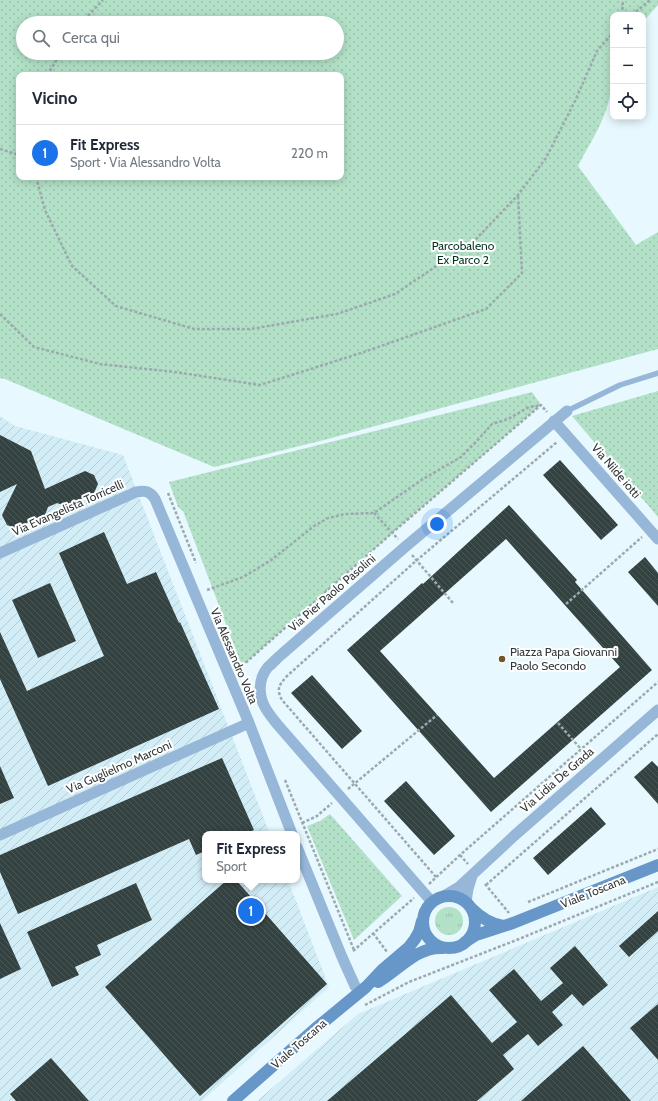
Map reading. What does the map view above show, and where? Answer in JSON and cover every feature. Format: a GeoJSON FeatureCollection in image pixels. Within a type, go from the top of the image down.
{"type":"FeatureCollection","features":[{"type":"Feature","properties":{"kind":"street","name":"Via Pier Paolo Pasolini"},"geometry":{"type":"LineString","coordinates":[[432,902],[277,724],[266,709],[262,699],[260,688],[262,679],[267,669],[282,654],[405,547],[554,420],[567,411]]}},
{"type":"Feature","properties":{"kind":"street","name":"Via Nilde iotti"},"geometry":{"type":"LineString","coordinates":[[554,420],[658,539]]}},
{"type":"Feature","properties":{"kind":"street","name":"Via Evangelista Torricelli"},"geometry":{"type":"LineString","coordinates":[[0,553],[136,492],[147,491]]}},
{"type":"Feature","properties":{"kind":"street","name":"Via Alessandro Volta"},"geometry":{"type":"LineString","coordinates":[[147,491],[152,494],[155,499],[249,723],[290,830]]}},
{"type":"Feature","properties":{"kind":"street","name":"Via Lidia De Grada"},"geometry":{"type":"LineString","coordinates":[[444,896],[459,887],[515,834],[658,710]]}},
{"type":"Feature","properties":{"kind":"street","name":"Via Guglielmo Marconi"},"geometry":{"type":"LineString","coordinates":[[0,835],[249,723]]}},
{"type":"Feature","properties":{"kind":"street"},"geometry":{"type":"LineString","coordinates":[[300,854],[355,986],[363,990]]}},
{"type":"Feature","properties":{"kind":"street","name":"Viale Toscana"},"geometry":{"type":"LineString","coordinates":[[465,942],[476,935],[507,921],[658,865]]}},
{"type":"Feature","properties":{"kind":"street","name":"Via Lidia De Grada"},"geometry":{"type":"LineString","coordinates":[[468,905],[468,889],[475,872]]}},
{"type":"Feature","properties":{"kind":"street"},"geometry":{"type":"LineString","coordinates":[[468,905],[474,916],[474,927],[471,936],[465,942],[456,947],[443,948],[436,945],[428,938],[423,929],[422,921],[425,910],[432,902],[444,896],[458,897],[468,905],[482,918],[494,923],[507,921]]}},
{"type":"Feature","properties":{"kind":"street","name":"Viale Toscana"},"geometry":{"type":"LineString","coordinates":[[233,1101],[315,1029],[363,990],[382,970],[412,943],[420,932],[422,921]]}},
{"type":"Feature","properties":{"kind":"street","name":"Viale Toscana"},"geometry":{"type":"LineString","coordinates":[[363,990],[384,978],[405,962],[423,951],[443,948]]}},
{"type":"Feature","properties":{"kind":"lane","name":"Via Pier Paolo Pasolini"},"geometry":{"type":"LineString","coordinates":[[567,411],[620,385],[658,373]]}},
{"type":"Feature","properties":{"kind":"path"},"geometry":{"type":"LineString","coordinates":[[88,16],[103,0]]}},
{"type":"Feature","properties":{"kind":"path"},"geometry":{"type":"LineString","coordinates":[[622,12],[623,0]]}},
{"type":"Feature","properties":{"kind":"path"},"geometry":{"type":"LineString","coordinates":[[636,12],[650,0]]}},
{"type":"Feature","properties":{"kind":"path"},"geometry":{"type":"LineString","coordinates":[[37,180],[45,210],[72,266],[116,306],[194,329],[251,329],[330,316],[395,294],[475,240],[518,195],[546,158],[575,102],[597,50],[610,36]]}},
{"type":"Feature","properties":{"kind":"path"},"geometry":{"type":"LineString","coordinates":[[49,72],[57,60]]}},
{"type":"Feature","properties":{"kind":"path"},"geometry":{"type":"LineString","coordinates":[[0,149],[16,155]]}},
{"type":"Feature","properties":{"kind":"path"},"geometry":{"type":"LineString","coordinates":[[0,314],[34,347],[100,364],[175,372],[260,385],[362,353],[486,309],[522,273],[518,195]]}},
{"type":"Feature","properties":{"kind":"path"},"geometry":{"type":"LineString","coordinates":[[541,405],[554,420]]}},
{"type":"Feature","properties":{"kind":"path"},"geometry":{"type":"LineString","coordinates":[[207,590],[243,577],[270,561],[314,526],[328,518],[345,514],[374,513],[423,479],[461,457],[492,424],[508,419],[529,407],[541,405]]}},
{"type":"Feature","properties":{"kind":"path"},"geometry":{"type":"LineString","coordinates":[[242,666],[392,533],[541,405]]}},
{"type":"Feature","properties":{"kind":"path"},"geometry":{"type":"LineString","coordinates":[[436,877],[282,700],[278,694],[279,689],[281,683],[287,676],[417,560],[566,434]]}},
{"type":"Feature","properties":{"kind":"path"},"geometry":{"type":"LineString","coordinates":[[374,513],[417,560],[453,603]]}},
{"type":"Feature","properties":{"kind":"path"},"geometry":{"type":"LineString","coordinates":[[566,604],[650,530]]}},
{"type":"Feature","properties":{"kind":"path"},"geometry":{"type":"LineString","coordinates":[[342,957],[354,950],[422,891],[460,855],[658,682]]}},
{"type":"Feature","properties":{"kind":"path"},"geometry":{"type":"LineString","coordinates":[[290,830],[317,816],[437,715]]}},
{"type":"Feature","properties":{"kind":"path"},"geometry":{"type":"LineString","coordinates":[[558,723],[581,749],[592,768]]}},
{"type":"Feature","properties":{"kind":"path"},"geometry":{"type":"LineString","coordinates":[[486,885],[658,734]]}},
{"type":"Feature","properties":{"kind":"path"},"geometry":{"type":"LineString","coordinates":[[522,905],[658,848]]}},
{"type":"Feature","properties":{"kind":"path"},"geometry":{"type":"LineString","coordinates":[[460,855],[508,911],[507,921]]}},
{"type":"Feature","properties":{"kind":"path"},"geometry":{"type":"LineString","coordinates":[[361,1007],[408,982],[519,939],[658,882]]}},
{"type":"Feature","properties":{"kind":"path"},"geometry":{"type":"LineString","coordinates":[[373,932],[391,956]]}},
{"type":"Feature","properties":{"kind":"shaded area"},"geometry":{"type":"Polygon","coordinates":[[[0,416],[15,426],[123,455],[269,831],[202,831],[202,883],[289,883],[329,987],[202,1101],[0,1101],[0,416]]]}},
{"type":"Feature","properties":{"kind":"shaded area"},"geometry":{"type":"Polygon","coordinates":[[[658,887],[658,1101],[257,1101],[358,1014],[658,887]]]}},
{"type":"Feature","properties":{"kind":"green space","name":"Parcobaleno Ex Parco 2"},"geometry":{"type":"Polygon","coordinates":[[[0,0],[658,0],[658,5],[646,19],[646,12],[610,12],[610,97],[599,128],[578,166],[636,245],[658,232],[658,349],[324,440],[214,467],[0,378],[0,0]]]}},
{"type":"Feature","properties":{"kind":"green space"},"geometry":{"type":"Polygon","coordinates":[[[658,391],[658,517],[572,416],[658,391]]]}},
{"type":"Feature","properties":{"kind":"green space"},"geometry":{"type":"Polygon","coordinates":[[[532,392],[541,405],[392,533],[242,666],[183,511],[178,507],[169,482],[532,392]]]}},
{"type":"Feature","properties":{"kind":"green space"},"geometry":{"type":"Polygon","coordinates":[[[330,814],[402,896],[354,940],[307,826],[320,821],[330,814]]]}},
{"type":"Feature","properties":{"kind":"green space"},"geometry":{"type":"Polygon","coordinates":[[[449,907],[459,911],[463,921],[459,931],[449,935],[439,931],[435,921],[439,911],[449,907]]]}},
{"type":"Feature","properties":{"kind":"building"},"geometry":{"type":"Polygon","coordinates":[[[0,435],[31,451],[45,489],[85,471],[94,475],[98,484],[94,493],[65,506],[57,503],[48,507],[45,515],[15,528],[7,525],[2,515],[17,484],[0,492],[0,435]]]}},
{"type":"Feature","properties":{"kind":"building"},"geometry":{"type":"Polygon","coordinates":[[[560,460],[618,525],[601,540],[543,475],[560,460]]]}},
{"type":"Feature","properties":{"kind":"building"},"geometry":{"type":"Polygon","coordinates":[[[509,505],[577,580],[575,582],[652,670],[491,812],[347,650],[422,583],[423,584],[509,505]],[[506,539],[380,651],[494,778],[620,667],[506,539]]]}},
{"type":"Feature","properties":{"kind":"building"},"geometry":{"type":"Polygon","coordinates":[[[104,532],[127,584],[156,572],[219,709],[48,786],[0,679],[0,632],[27,691],[104,656],[59,553],[104,532]]]}},
{"type":"Feature","properties":{"kind":"building"},"geometry":{"type":"Polygon","coordinates":[[[645,557],[658,573],[658,606],[628,572],[645,557]]]}},
{"type":"Feature","properties":{"kind":"building"},"geometry":{"type":"Polygon","coordinates":[[[50,583],[76,641],[38,658],[12,600],[50,583]]]}},
{"type":"Feature","properties":{"kind":"building"},"geometry":{"type":"Polygon","coordinates":[[[312,675],[362,731],[342,749],[291,693],[312,675]]]}},
{"type":"Feature","properties":{"kind":"building"},"geometry":{"type":"Polygon","coordinates":[[[222,758],[254,830],[202,831],[202,852],[196,855],[189,839],[18,914],[0,872],[0,855],[222,758]]]}},
{"type":"Feature","properties":{"kind":"building"},"geometry":{"type":"Polygon","coordinates":[[[652,761],[658,767],[658,804],[634,777],[652,761]]]}},
{"type":"Feature","properties":{"kind":"building"},"geometry":{"type":"Polygon","coordinates":[[[0,766],[14,798],[0,804],[0,766]]]}},
{"type":"Feature","properties":{"kind":"building"},"geometry":{"type":"Polygon","coordinates":[[[406,781],[455,836],[434,855],[384,801],[406,781]]]}},
{"type":"Feature","properties":{"kind":"building"},"geometry":{"type":"Polygon","coordinates":[[[591,807],[606,824],[548,875],[533,858],[591,807]]]}},
{"type":"Feature","properties":{"kind":"building"},"geometry":{"type":"Polygon","coordinates":[[[136,883],[152,920],[97,945],[101,955],[75,967],[79,975],[52,987],[27,932],[136,883]]]}},
{"type":"Feature","properties":{"kind":"building"},"geometry":{"type":"Polygon","coordinates":[[[224,883],[239,883],[327,984],[200,1096],[105,987],[224,883]]]}},
{"type":"Feature","properties":{"kind":"building"},"geometry":{"type":"Polygon","coordinates":[[[658,911],[658,931],[629,957],[619,946],[658,911]]]}},
{"type":"Feature","properties":{"kind":"building"},"geometry":{"type":"Polygon","coordinates":[[[0,923],[21,969],[0,979],[0,923]]]}},
{"type":"Feature","properties":{"kind":"building"},"geometry":{"type":"Polygon","coordinates":[[[575,946],[608,985],[583,1006],[572,994],[552,1012],[563,1025],[538,1046],[528,1034],[503,1055],[514,1069],[477,1101],[327,1101],[451,995],[492,1043],[517,1022],[489,990],[514,969],[541,1001],[563,983],[550,968],[575,946]]]}},
{"type":"Feature","properties":{"kind":"building"},"geometry":{"type":"Polygon","coordinates":[[[658,1004],[658,1060],[630,1028],[658,1004]]]}},
{"type":"Feature","properties":{"kind":"building"},"geometry":{"type":"Polygon","coordinates":[[[583,1046],[631,1101],[521,1101],[583,1046]]]}},
{"type":"Feature","properties":{"kind":"building"},"geometry":{"type":"Polygon","coordinates":[[[51,1058],[89,1101],[16,1101],[10,1094],[51,1058]]]}},
{"type":"Feature","properties":{"kind":"place","name":"Piazza Papa Giovanni Paolo Secondo"},"geometry":{"type":"Point","coordinates":[502,659]}},
{"type":"Feature","properties":{"kind":"place","name":"Fit Express"},"geometry":{"type":"Point","coordinates":[251,911]}}]}
